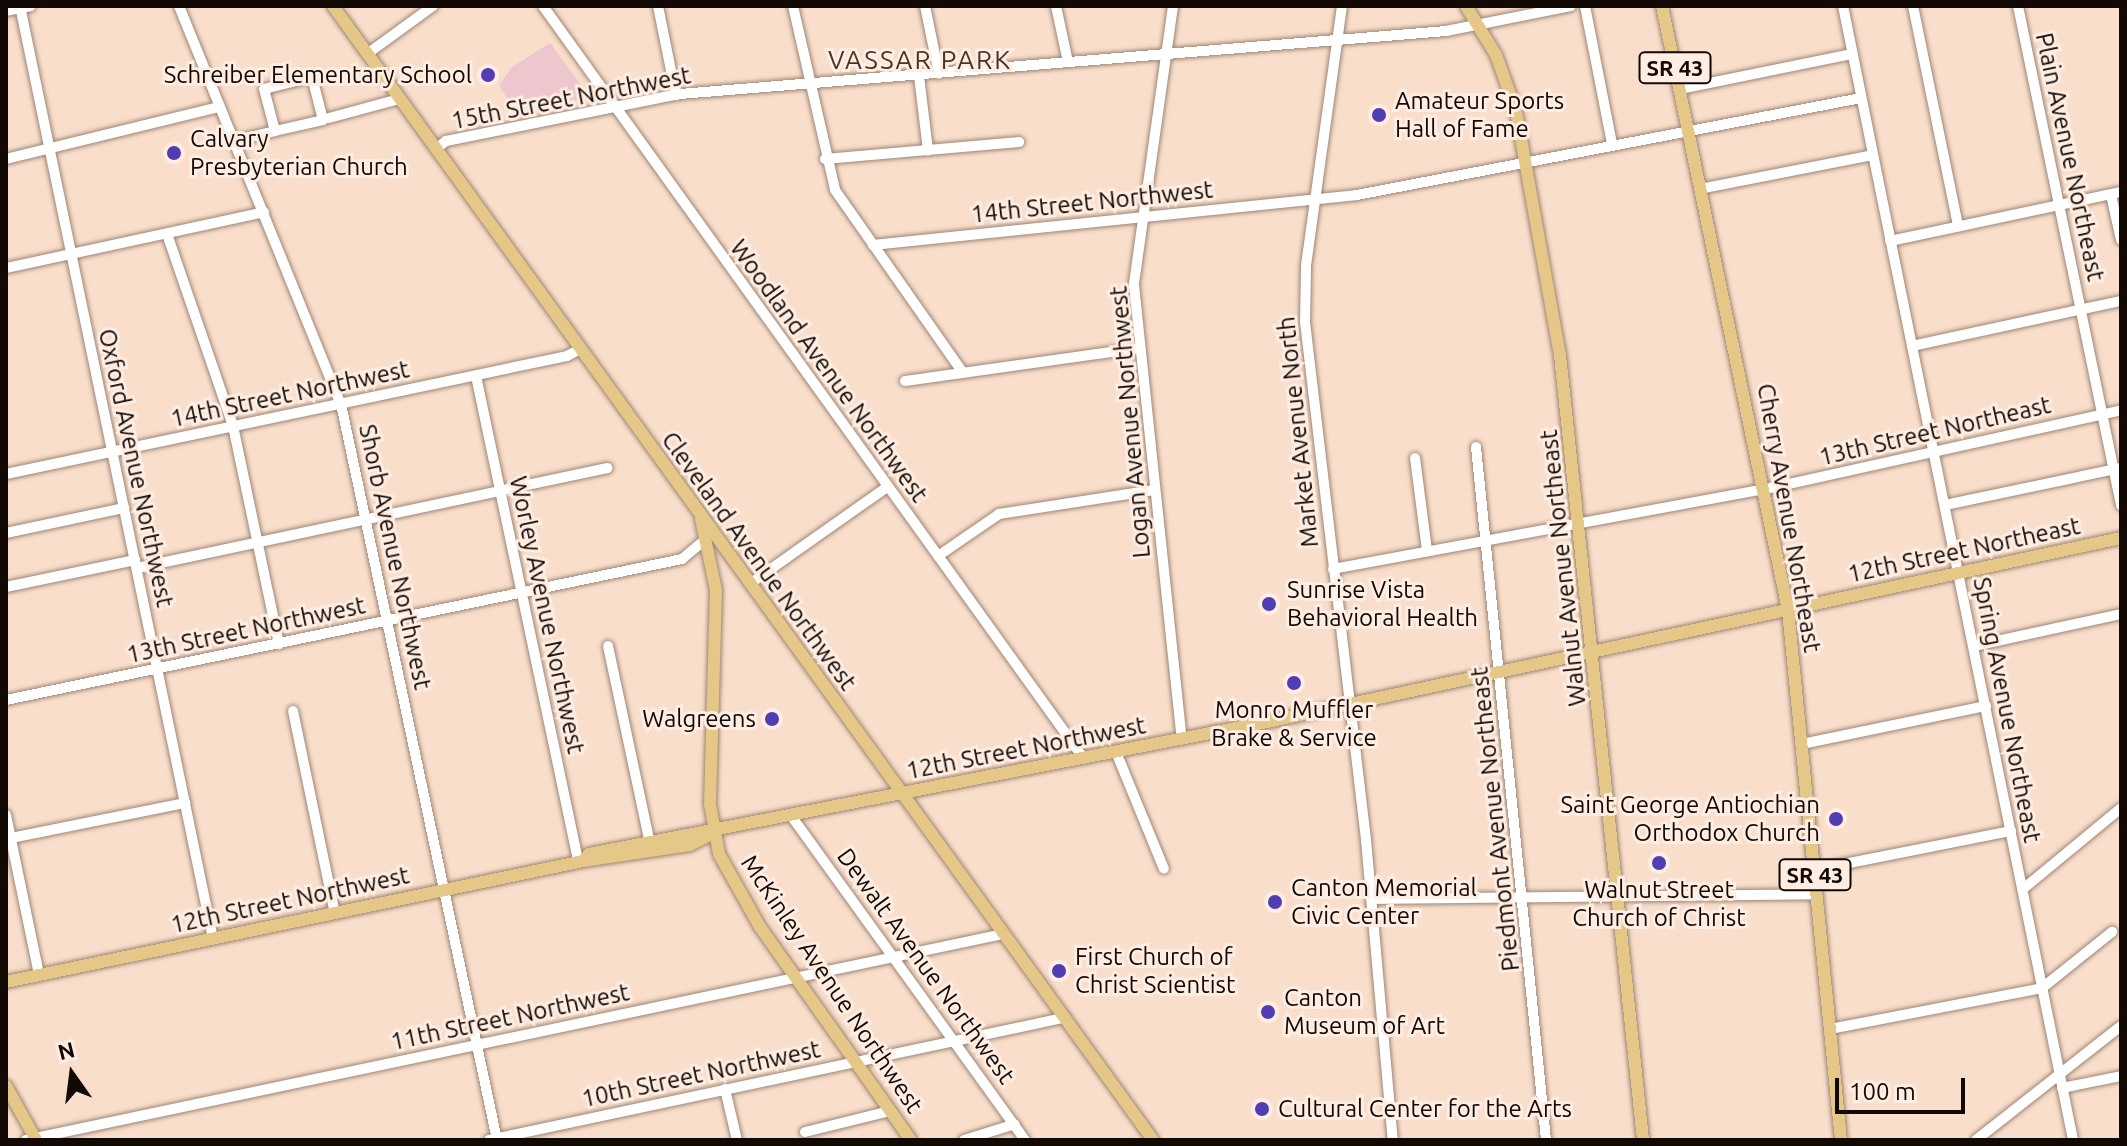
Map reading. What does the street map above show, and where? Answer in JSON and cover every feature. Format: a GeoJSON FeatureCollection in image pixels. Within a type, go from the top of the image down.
{"type":"FeatureCollection","features":[{"type":"Feature","properties":{"kind":"main road","name":"Cleveland Avenue Northwest"},"geometry":{"type":"LineString","coordinates":[[333,6],[1153,1140]]}},
{"type":"Feature","properties":{"kind":"main road","name":"Walnut Avenue Northeast"},"geometry":{"type":"LineString","coordinates":[[1466,6],[1480,26],[1510,92],[1526,162],[1562,368],[1595,652],[1643,1140]]}},
{"type":"Feature","properties":{"kind":"main road","name":"Cherry Avenue Northeast"},"geometry":{"type":"LineString","coordinates":[[1662,6],[1788,610],[1841,1140]]}},
{"type":"Feature","properties":{"kind":"main road","name":"McKinley Avenue Northwest"},"geometry":{"type":"LineString","coordinates":[[701,519],[714,569],[714,833],[737,892],[911,1140]]}},
{"type":"Feature","properties":{"kind":"main road","name":"12th Street Northeast"},"geometry":{"type":"LineString","coordinates":[[1347,705],[2121,538]]}},
{"type":"Feature","properties":{"kind":"main road","name":"12th Street Northwest"},"geometry":{"type":"LineString","coordinates":[[580,862],[589,854],[714,833],[1347,705]]}},
{"type":"Feature","properties":{"kind":"main road","name":"12th Street Northwest"},"geometry":{"type":"LineString","coordinates":[[6,982],[580,862],[690,845],[714,833]]}},
{"type":"Feature","properties":{"kind":"main road"},"geometry":{"type":"LineString","coordinates":[[6,1086],[32,1139]]}},
{"type":"Feature","properties":{"kind":"street","name":"Shorb Avenue Northwest"},"geometry":{"type":"LineString","coordinates":[[179,6],[341,404],[368,518],[478,1044],[494,1139]]}},
{"type":"Feature","properties":{"kind":"street"},"geometry":{"type":"LineString","coordinates":[[367,54],[433,6]]}},
{"type":"Feature","properties":{"kind":"street","name":"Woodland Avenue Northwest"},"geometry":{"type":"LineString","coordinates":[[543,6],[1084,759]]}},
{"type":"Feature","properties":{"kind":"street"},"geometry":{"type":"LineString","coordinates":[[658,6],[676,95]]}},
{"type":"Feature","properties":{"kind":"street"},"geometry":{"type":"LineString","coordinates":[[793,6],[825,159],[835,190],[963,373]]}},
{"type":"Feature","properties":{"kind":"street"},"geometry":{"type":"LineString","coordinates":[[925,6],[939,74]]}},
{"type":"Feature","properties":{"kind":"street"},"geometry":{"type":"LineString","coordinates":[[1056,6],[1068,62]]}},
{"type":"Feature","properties":{"kind":"street","name":"Logan Avenue Northwest"},"geometry":{"type":"LineString","coordinates":[[1173,6],[1134,285],[1182,739]]}},
{"type":"Feature","properties":{"kind":"street","name":"Market Avenue North"},"geometry":{"type":"LineString","coordinates":[[1342,6],[1315,200],[1304,306],[1371,899],[1393,1140]]}},
{"type":"Feature","properties":{"kind":"street","name":"15th Street Northwest"},"geometry":{"type":"LineString","coordinates":[[436,149],[446,141],[676,95],[810,86],[1480,26],[1544,9],[1571,6]]}},
{"type":"Feature","properties":{"kind":"street"},"geometry":{"type":"LineString","coordinates":[[1585,6],[1612,144]]}},
{"type":"Feature","properties":{"kind":"street","name":"Spring Avenue Northeast"},"geometry":{"type":"LineString","coordinates":[[1843,6],[2073,1140]]}},
{"type":"Feature","properties":{"kind":"street"},"geometry":{"type":"LineString","coordinates":[[1913,6],[1958,226]]}},
{"type":"Feature","properties":{"kind":"street","name":"Plain Avenue Northeast"},"geometry":{"type":"LineString","coordinates":[[2018,6],[2103,414],[2118,468],[2121,505]]}},
{"type":"Feature","properties":{"kind":"street"},"geometry":{"type":"LineString","coordinates":[[6,11],[24,7]]}},
{"type":"Feature","properties":{"kind":"street","name":"Oxford Avenue Northwest"},"geometry":{"type":"LineString","coordinates":[[24,7],[49,151],[213,939]]}},
{"type":"Feature","properties":{"kind":"street"},"geometry":{"type":"LineString","coordinates":[[1680,89],[1852,54]]}},
{"type":"Feature","properties":{"kind":"street"},"geometry":{"type":"LineString","coordinates":[[919,76],[928,150]]}},
{"type":"Feature","properties":{"kind":"street"},"geometry":{"type":"LineString","coordinates":[[275,131],[264,89],[312,77],[326,119]]}},
{"type":"Feature","properties":{"kind":"street","name":"14th Street Northwest"},"geometry":{"type":"LineString","coordinates":[[873,245],[1315,200],[1861,98]]}},
{"type":"Feature","properties":{"kind":"street"},"geometry":{"type":"LineString","coordinates":[[233,141],[399,99]]}},
{"type":"Feature","properties":{"kind":"street"},"geometry":{"type":"LineString","coordinates":[[6,159],[220,107]]}},
{"type":"Feature","properties":{"kind":"street"},"geometry":{"type":"LineString","coordinates":[[825,159],[1019,142]]}},
{"type":"Feature","properties":{"kind":"street"},"geometry":{"type":"LineString","coordinates":[[1700,189],[1873,155]]}},
{"type":"Feature","properties":{"kind":"street"},"geometry":{"type":"LineString","coordinates":[[1890,241],[2116,194],[2121,240]]}},
{"type":"Feature","properties":{"kind":"street"},"geometry":{"type":"LineString","coordinates":[[6,268],[264,212]]}},
{"type":"Feature","properties":{"kind":"street"},"geometry":{"type":"LineString","coordinates":[[167,234],[233,426],[279,644]]}},
{"type":"Feature","properties":{"kind":"street"},"geometry":{"type":"LineString","coordinates":[[1912,346],[2121,301]]}},
{"type":"Feature","properties":{"kind":"street"},"geometry":{"type":"LineString","coordinates":[[905,381],[1140,348]]}},
{"type":"Feature","properties":{"kind":"street","name":"14th Street Northwest"},"geometry":{"type":"LineString","coordinates":[[6,474],[476,376],[580,349]]}},
{"type":"Feature","properties":{"kind":"street","name":"Worley Avenue Northwest"},"geometry":{"type":"LineString","coordinates":[[476,376],[580,862]]}},
{"type":"Feature","properties":{"kind":"street","name":"13th Street Northeast"},"geometry":{"type":"LineString","coordinates":[[1333,569],[1763,488],[2121,410]]}},
{"type":"Feature","properties":{"kind":"street","name":"Piedmont Avenue Northeast"},"geometry":{"type":"LineString","coordinates":[[1476,447],[1546,1140]]}},
{"type":"Feature","properties":{"kind":"street"},"geometry":{"type":"LineString","coordinates":[[1415,458],[1427,551]]}},
{"type":"Feature","properties":{"kind":"street"},"geometry":{"type":"LineString","coordinates":[[6,587],[258,542],[607,468]]}},
{"type":"Feature","properties":{"kind":"street"},"geometry":{"type":"LineString","coordinates":[[1945,505],[2118,468]]}},
{"type":"Feature","properties":{"kind":"street"},"geometry":{"type":"LineString","coordinates":[[751,583],[887,487]]}},
{"type":"Feature","properties":{"kind":"street"},"geometry":{"type":"LineString","coordinates":[[938,556],[999,514],[1154,490]]}},
{"type":"Feature","properties":{"kind":"street"},"geometry":{"type":"LineString","coordinates":[[6,533],[124,508]]}},
{"type":"Feature","properties":{"kind":"street","name":"13th Street Northwest"},"geometry":{"type":"LineString","coordinates":[[6,700],[682,559],[706,539]]}},
{"type":"Feature","properties":{"kind":"street","name":"13th Street Northwest"},"geometry":{"type":"LineString","coordinates":[[682,559],[714,569]]}},
{"type":"Feature","properties":{"kind":"street"},"geometry":{"type":"LineString","coordinates":[[1974,646],[2121,614]]}},
{"type":"Feature","properties":{"kind":"street"},"geometry":{"type":"LineString","coordinates":[[608,646],[650,843]]}},
{"type":"Feature","properties":{"kind":"street"},"geometry":{"type":"LineString","coordinates":[[1802,744],[1986,706]]}},
{"type":"Feature","properties":{"kind":"street"},"geometry":{"type":"LineString","coordinates":[[293,711],[335,913]]}},
{"type":"Feature","properties":{"kind":"street"},"geometry":{"type":"LineString","coordinates":[[1116,752],[1164,869]]}},
{"type":"Feature","properties":{"kind":"street"},"geometry":{"type":"LineString","coordinates":[[8,839],[185,803]]}},
{"type":"Feature","properties":{"kind":"street"},"geometry":{"type":"LineString","coordinates":[[2023,889],[2121,808]]}},
{"type":"Feature","properties":{"kind":"street"},"geometry":{"type":"LineString","coordinates":[[6,815],[8,839],[39,975]]}},
{"type":"Feature","properties":{"kind":"street","name":"Dewalt Avenue Northwest"},"geometry":{"type":"LineString","coordinates":[[792,817],[1025,1140]]}},
{"type":"Feature","properties":{"kind":"street"},"geometry":{"type":"LineString","coordinates":[[1814,870],[2011,831]]}},
{"type":"Feature","properties":{"kind":"street"},"geometry":{"type":"LineString","coordinates":[[1371,899],[1817,894]]}},
{"type":"Feature","properties":{"kind":"street"},"geometry":{"type":"LineString","coordinates":[[1830,1029],[2042,988],[2112,932]]}},
{"type":"Feature","properties":{"kind":"street","name":"11th Street Northwest"},"geometry":{"type":"LineString","coordinates":[[32,1139],[1003,934]]}},
{"type":"Feature","properties":{"kind":"street","name":"10th Street Northwest"},"geometry":{"type":"LineString","coordinates":[[494,1139],[1063,1018]]}},
{"type":"Feature","properties":{"kind":"street"},"geometry":{"type":"LineString","coordinates":[[1976,1140],[2121,1026]]}},
{"type":"Feature","properties":{"kind":"street"},"geometry":{"type":"LineString","coordinates":[[2062,1088],[2121,1076]]}},
{"type":"Feature","properties":{"kind":"street"},"geometry":{"type":"LineString","coordinates":[[725,1089],[737,1140]]}},
{"type":"Feature","properties":{"kind":"street"},"geometry":{"type":"LineString","coordinates":[[805,1132],[890,1111]]}},
{"type":"Feature","properties":{"kind":"street"},"geometry":{"type":"LineString","coordinates":[[964,1140],[1015,1124]]}},
{"type":"Feature","properties":{"kind":"shaded area"},"geometry":{"type":"Polygon","coordinates":[[[550,43],[590,97],[537,110],[527,101],[512,106],[499,85],[512,67],[550,43]]]}},
{"type":"Feature","properties":{"kind":"place","name":"Schreiber Elementary School"},"geometry":{"type":"Point","coordinates":[488,75]}},
{"type":"Feature","properties":{"kind":"place","name":"Amateur Sports Hall of Fame"},"geometry":{"type":"Point","coordinates":[1379,115]}},
{"type":"Feature","properties":{"kind":"place","name":"Calvary Presbyterian Church"},"geometry":{"type":"Point","coordinates":[174,153]}},
{"type":"Feature","properties":{"kind":"place","name":"Sunrise Vista Behavioral Health"},"geometry":{"type":"Point","coordinates":[1269,604]}},
{"type":"Feature","properties":{"kind":"place","name":"Monro Muffler Brake & Service"},"geometry":{"type":"Point","coordinates":[1294,683]}},
{"type":"Feature","properties":{"kind":"place","name":"Walgreens"},"geometry":{"type":"Point","coordinates":[772,719]}},
{"type":"Feature","properties":{"kind":"place","name":"Saint George Antiochian Orthodox Church"},"geometry":{"type":"Point","coordinates":[1836,819]}},
{"type":"Feature","properties":{"kind":"place","name":"Walnut Street Church of Christ"},"geometry":{"type":"Point","coordinates":[1659,863]}},
{"type":"Feature","properties":{"kind":"place","name":"Canton Memorial Civic Center"},"geometry":{"type":"Point","coordinates":[1275,902]}},
{"type":"Feature","properties":{"kind":"place","name":"First Church of Christ Scientist"},"geometry":{"type":"Point","coordinates":[1059,971]}},
{"type":"Feature","properties":{"kind":"place","name":"Canton Museum of Art"},"geometry":{"type":"Point","coordinates":[1268,1012]}},
{"type":"Feature","properties":{"kind":"place","name":"Cultural Center for the Arts"},"geometry":{"type":"Point","coordinates":[1262,1109]}},
{"type":"Feature","properties":{"kind":"district","name":"VASSAR PARK"},"geometry":{"type":"Point","coordinates":[920,60]}}]}
